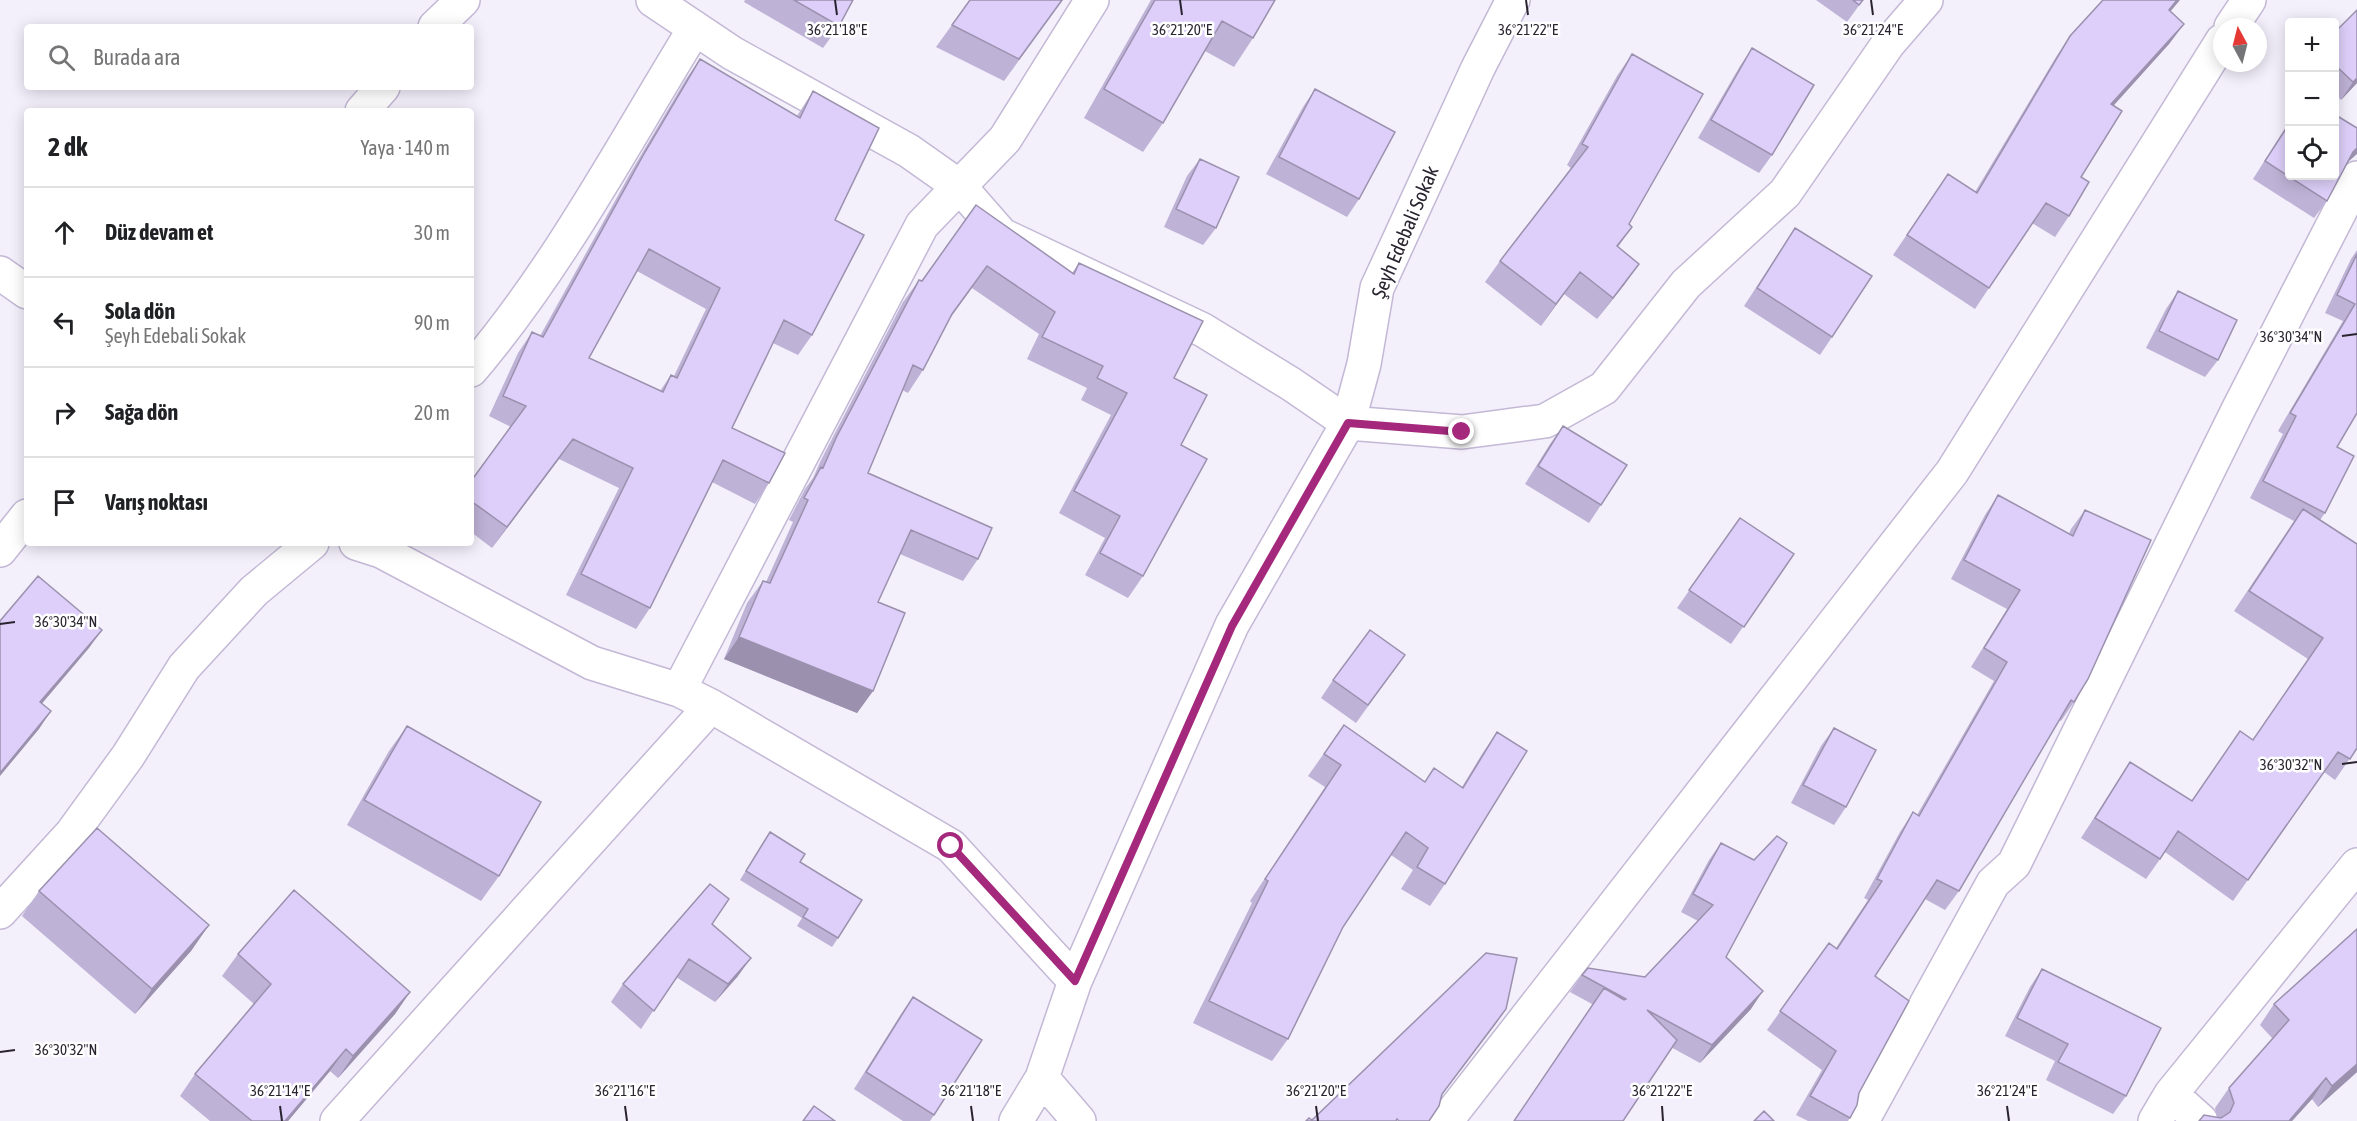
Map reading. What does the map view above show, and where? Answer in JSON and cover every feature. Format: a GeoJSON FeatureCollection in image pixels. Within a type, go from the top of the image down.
{"type":"FeatureCollection","features":[{"type":"Feature","properties":{"kind":"street"},"geometry":{"type":"LineString","coordinates":[[438,24],[464,0]]}},
{"type":"Feature","properties":{"kind":"street"},"geometry":{"type":"LineString","coordinates":[[653,0],[732,53],[909,150],[960,187],[1002,235],[1203,330],[1291,384],[1348,423],[1462,432],[1545,422],[1604,388],[1686,284],[1785,193],[1888,44],[1926,0]]}},
{"type":"Feature","properties":{"kind":"street"},"geometry":{"type":"LineString","coordinates":[[679,690],[922,225],[1005,139],[1092,0]]}},
{"type":"Feature","properties":{"kind":"street","name":"Şeyh Edebali Sokak"},"geometry":{"type":"LineString","coordinates":[[1016,1121],[1042,1078],[1075,981],[1232,626],[1348,423],[1364,364],[1377,288],[1473,79],[1513,0]]}},
{"type":"Feature","properties":{"kind":"street"},"geometry":{"type":"LineString","coordinates":[[2237,18],[2249,0]]}},
{"type":"Feature","properties":{"kind":"street"},"geometry":{"type":"LineString","coordinates":[[474,367],[492,346],[565,241],[695,28]]}},
{"type":"Feature","properties":{"kind":"street"},"geometry":{"type":"LineString","coordinates":[[1446,1121],[1952,472],[2213,55]]}},
{"type":"Feature","properties":{"kind":"street"},"geometry":{"type":"LineString","coordinates":[[365,108],[380,90]]}},
{"type":"Feature","properties":{"kind":"street"},"geometry":{"type":"LineString","coordinates":[[1862,1121],[1993,883],[2014,864],[2238,410],[2357,178]]}},
{"type":"Feature","properties":{"kind":"street"},"geometry":{"type":"LineString","coordinates":[[0,273],[24,290]]}},
{"type":"Feature","properties":{"kind":"street"},"geometry":{"type":"LineString","coordinates":[[0,550],[24,520]]}},
{"type":"Feature","properties":{"kind":"street"},"geometry":{"type":"LineString","coordinates":[[0,912],[72,833],[128,756],[184,667],[254,591],[308,546]]}},
{"type":"Feature","properties":{"kind":"street"},"geometry":{"type":"LineString","coordinates":[[365,546],[381,551],[592,663],[679,690],[711,706],[951,846],[1075,981]]}},
{"type":"Feature","properties":{"kind":"street"},"geometry":{"type":"LineString","coordinates":[[337,1121],[711,706]]}},
{"type":"Feature","properties":{"kind":"street"},"geometry":{"type":"LineString","coordinates":[[2201,1121],[2163,1108],[2357,865]]}},
{"type":"Feature","properties":{"kind":"street"},"geometry":{"type":"LineString","coordinates":[[1042,1078],[1079,1121]]}},
{"type":"Feature","properties":{"kind":"building"},"geometry":{"type":"Polygon","coordinates":[[[794,0],[853,0],[839,26],[794,0]]]}},
{"type":"Feature","properties":{"kind":"building"},"geometry":{"type":"Polygon","coordinates":[[[970,0],[1062,0],[1019,59],[952,25],[970,0]]]}},
{"type":"Feature","properties":{"kind":"building"},"geometry":{"type":"Polygon","coordinates":[[[1155,0],[1275,0],[1253,38],[1222,21],[1163,123],[1104,89],[1155,0]]]}},
{"type":"Feature","properties":{"kind":"building"},"geometry":{"type":"Polygon","coordinates":[[[1853,0],[1863,0],[1859,5],[1853,0]]]}},
{"type":"Feature","properties":{"kind":"building"},"geometry":{"type":"Polygon","coordinates":[[[2103,0],[2177,0],[2169,10],[2184,24],[2111,104],[2122,111],[2081,177],[2089,182],[2069,216],[2046,203],[1989,288],[1907,235],[1948,174],[1977,193],[2070,36],[2103,0]]]}},
{"type":"Feature","properties":{"kind":"building"},"geometry":{"type":"Polygon","coordinates":[[[2357,10],[2357,78],[2353,82],[2339,69],[2339,28],[2357,10]]]}},
{"type":"Feature","properties":{"kind":"building"},"geometry":{"type":"Polygon","coordinates":[[[1752,48],[1814,85],[1772,155],[1711,120],[1752,48]]]}},
{"type":"Feature","properties":{"kind":"building"},"geometry":{"type":"Polygon","coordinates":[[[1632,54],[1703,94],[1629,224],[1632,227],[1617,246],[1639,264],[1613,298],[1580,272],[1556,304],[1500,261],[1588,147],[1582,144],[1632,54]]]}},
{"type":"Feature","properties":{"kind":"building"},"geometry":{"type":"Polygon","coordinates":[[[700,59],[800,118],[813,91],[879,128],[835,220],[864,235],[812,335],[784,320],[732,428],[785,453],[769,483],[723,460],[650,608],[581,574],[633,468],[573,439],[507,527],[474,503],[474,477],[526,406],[503,396],[532,332],[543,337],[645,152],[700,59]],[[649,249],[589,358],[663,392],[671,375],[677,378],[720,288],[649,249]]]}},
{"type":"Feature","properties":{"kind":"building"},"geometry":{"type":"Polygon","coordinates":[[[1315,89],[1395,132],[1359,199],[1279,157],[1315,89]]]}},
{"type":"Feature","properties":{"kind":"building"},"geometry":{"type":"Polygon","coordinates":[[[2339,117],[2357,128],[2357,148],[2339,178],[2339,117]]]}},
{"type":"Feature","properties":{"kind":"building"},"geometry":{"type":"Polygon","coordinates":[[[2285,130],[2285,174],[2265,161],[2285,130]]]}},
{"type":"Feature","properties":{"kind":"building"},"geometry":{"type":"Polygon","coordinates":[[[1200,159],[1239,177],[1216,228],[1176,209],[1200,159]]]}},
{"type":"Feature","properties":{"kind":"building"},"geometry":{"type":"Polygon","coordinates":[[[2294,180],[2338,180],[2327,201],[2294,180]]]}},
{"type":"Feature","properties":{"kind":"building"},"geometry":{"type":"Polygon","coordinates":[[[976,205],[1074,274],[1079,263],[1203,321],[1174,378],[1207,395],[1181,445],[1207,459],[1143,576],[1100,553],[1120,516],[1074,491],[1127,393],[1097,378],[1103,366],[1042,337],[1055,312],[987,266],[952,314],[923,370],[913,365],[868,473],[992,528],[978,559],[911,530],[878,602],[905,613],[873,691],[739,637],[763,581],[770,583],[808,500],[804,498],[821,467],[823,468],[836,438],[919,280],[922,281],[976,205]]]}},
{"type":"Feature","properties":{"kind":"building"},"geometry":{"type":"Polygon","coordinates":[[[1795,228],[1872,276],[1832,337],[1757,288],[1795,228]]]}},
{"type":"Feature","properties":{"kind":"building"},"geometry":{"type":"Polygon","coordinates":[[[2357,254],[2357,413],[2337,447],[2354,456],[2325,513],[2263,481],[2296,416],[2290,413],[2355,304],[2337,295],[2357,254]]]}},
{"type":"Feature","properties":{"kind":"building"},"geometry":{"type":"Polygon","coordinates":[[[2178,291],[2237,320],[2218,360],[2159,331],[2178,291]]]}},
{"type":"Feature","properties":{"kind":"building"},"geometry":{"type":"Polygon","coordinates":[[[1563,426],[1627,465],[1601,505],[1538,466],[1563,426]]]}},
{"type":"Feature","properties":{"kind":"building"},"geometry":{"type":"Polygon","coordinates":[[[1998,495],[2073,536],[2085,510],[2151,540],[2088,679],[2074,702],[2071,700],[1959,891],[1937,880],[1875,976],[1909,1001],[1859,1093],[1857,1105],[1850,1118],[1810,1096],[1836,1051],[1780,1011],[1829,943],[1837,949],[1882,881],[1877,879],[1913,812],[1919,816],[2007,662],[1984,648],[2020,590],[1964,560],[1998,495]]]}},
{"type":"Feature","properties":{"kind":"building"},"geometry":{"type":"Polygon","coordinates":[[[2303,509],[2357,544],[2357,748],[2350,759],[2338,752],[2248,880],[2178,831],[2160,859],[2095,818],[2130,762],[2192,801],[2240,731],[2253,740],[2323,638],[2249,591],[2303,509]]]}},
{"type":"Feature","properties":{"kind":"building"},"geometry":{"type":"Polygon","coordinates":[[[1740,518],[1794,554],[1744,627],[1689,590],[1740,518]]]}},
{"type":"Feature","properties":{"kind":"building"},"geometry":{"type":"Polygon","coordinates":[[[38,576],[102,630],[40,702],[51,711],[0,773],[0,621],[38,576]]]}},
{"type":"Feature","properties":{"kind":"building"},"geometry":{"type":"Polygon","coordinates":[[[1370,630],[1405,655],[1368,705],[1333,680],[1370,630]]]}},
{"type":"Feature","properties":{"kind":"building"},"geometry":{"type":"Polygon","coordinates":[[[1344,725],[1425,782],[1434,768],[1463,788],[1497,732],[1527,751],[1445,884],[1417,867],[1428,848],[1406,832],[1343,927],[1288,1039],[1209,1001],[1268,881],[1265,879],[1341,765],[1324,754],[1344,725]]]}},
{"type":"Feature","properties":{"kind":"building"},"geometry":{"type":"Polygon","coordinates":[[[407,726],[541,802],[499,876],[364,800],[407,726]]]}},
{"type":"Feature","properties":{"kind":"building"},"geometry":{"type":"Polygon","coordinates":[[[1834,728],[1876,750],[1846,807],[1803,785],[1834,728]]]}},
{"type":"Feature","properties":{"kind":"building"},"geometry":{"type":"Polygon","coordinates":[[[97,828],[209,925],[152,989],[39,891],[97,828]]]}},
{"type":"Feature","properties":{"kind":"building"},"geometry":{"type":"Polygon","coordinates":[[[770,832],[805,854],[800,862],[862,900],[838,938],[803,917],[808,909],[746,871],[770,832]]]}},
{"type":"Feature","properties":{"kind":"building"},"geometry":{"type":"Polygon","coordinates":[[[1777,836],[1787,843],[1726,957],[1763,991],[1712,1045],[1647,1010],[1677,1040],[1623,1121],[1514,1121],[1604,988],[1626,999],[1582,975],[1588,968],[1645,977],[1713,905],[1693,894],[1721,843],[1754,860],[1777,836]]]}},
{"type":"Feature","properties":{"kind":"building"},"geometry":{"type":"Polygon","coordinates":[[[710,884],[729,899],[712,924],[751,958],[728,984],[689,959],[654,1011],[623,984],[710,884]]]}},
{"type":"Feature","properties":{"kind":"building"},"geometry":{"type":"Polygon","coordinates":[[[294,890],[410,992],[353,1056],[346,1049],[285,1121],[252,1121],[195,1074],[271,984],[238,954],[294,890]]]}},
{"type":"Feature","properties":{"kind":"building"},"geometry":{"type":"Polygon","coordinates":[[[2357,929],[2357,1064],[2332,1086],[2326,1078],[2289,1121],[2199,1121],[2204,1115],[2221,1118],[2230,1112],[2234,1103],[2229,1088],[2289,1020],[2274,1004],[2357,929]]]}},
{"type":"Feature","properties":{"kind":"building"},"geometry":{"type":"Polygon","coordinates":[[[1486,953],[1517,958],[1506,1009],[1442,1094],[1439,1106],[1429,1121],[1399,1121],[1397,1119],[1396,1121],[1306,1121],[1309,1118],[1312,1120],[1486,953]]]}},
{"type":"Feature","properties":{"kind":"building"},"geometry":{"type":"Polygon","coordinates":[[[2042,969],[2161,1028],[2126,1096],[2058,1062],[2068,1044],[2017,1018],[2042,969]]]}},
{"type":"Feature","properties":{"kind":"building"},"geometry":{"type":"Polygon","coordinates":[[[913,997],[982,1040],[934,1115],[866,1072],[913,997]]]}},
{"type":"Feature","properties":{"kind":"building"},"geometry":{"type":"Polygon","coordinates":[[[814,1106],[835,1121],[803,1121],[814,1106]]]}},
{"type":"Feature","properties":{"kind":"building"},"geometry":{"type":"Polygon","coordinates":[[[1764,1111],[1774,1121],[1754,1121],[1764,1111]]]}},
{"type":"Feature","properties":{"kind":"route"},"geometry":{"type":"LineString","coordinates":[[951,846],[1075,981],[1232,626],[1348,423],[1462,432]]}}]}
